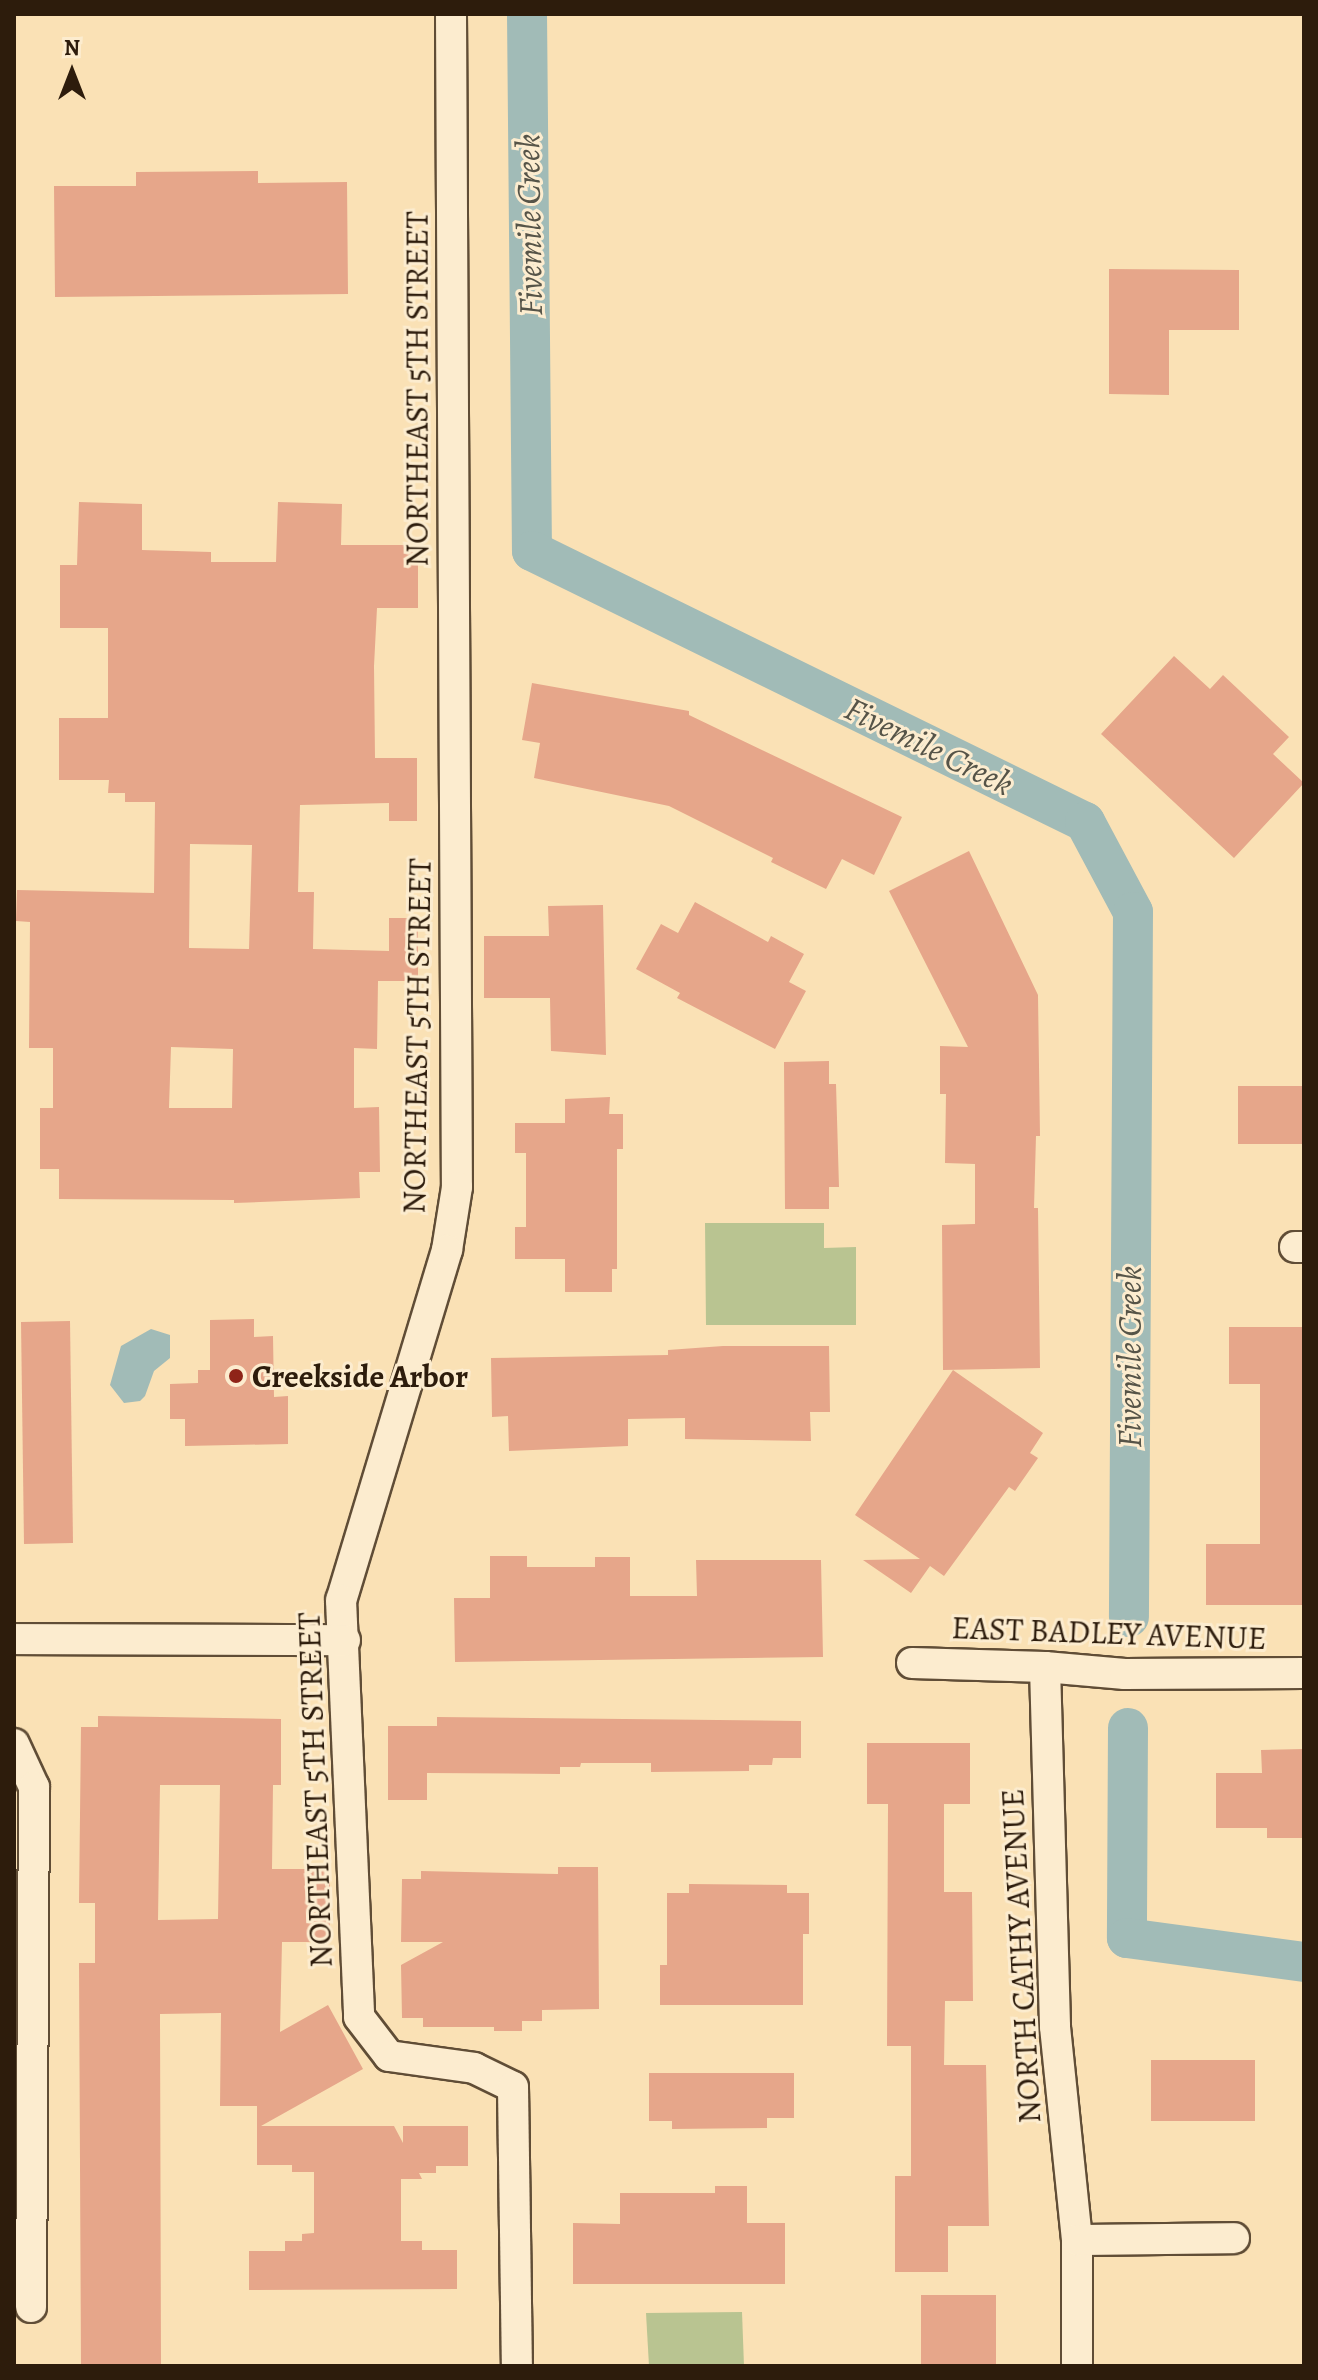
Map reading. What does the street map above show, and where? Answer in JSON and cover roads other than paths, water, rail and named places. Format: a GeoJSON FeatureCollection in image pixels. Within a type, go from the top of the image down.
{"type":"FeatureCollection","features":[{"type":"Feature","properties":{"kind":"street","name":"NORTHEAST 5TH STREET"},"geometry":{"type":"LineString","coordinates":[[451,14],[457,1187],[447,1250],[341,1600],[359,2017],[389,2056],[474,2068],[513,2087],[517,2366]]}},
{"type":"Feature","properties":{"kind":"street"},"geometry":{"type":"LineString","coordinates":[[14,1639],[345,1640]]}},
{"type":"Feature","properties":{"kind":"street","name":"EAST BADLEY AVENUE"},"geometry":{"type":"LineString","coordinates":[[912,1663],[1045,1667],[1125,1674],[1304,1673]]}},
{"type":"Feature","properties":{"kind":"street","name":"NORTH CATHY AVENUE"},"geometry":{"type":"LineString","coordinates":[[1045,1667],[1055,2027],[1077,2240],[1077,2366]]}},
{"type":"Feature","properties":{"kind":"street"},"geometry":{"type":"LineString","coordinates":[[14,1744],[34,1787],[31,2307]]}},
{"type":"Feature","properties":{"kind":"street"},"geometry":{"type":"LineString","coordinates":[[1077,2240],[1234,2238]]}},
{"type":"Feature","properties":{"kind":"water"},"geometry":{"type":"Polygon","coordinates":[[[151,1329],[170,1335],[170,1358],[154,1371],[145,1396],[140,1401],[124,1403],[110,1385],[121,1346],[151,1329]]]}},
{"type":"Feature","properties":{"kind":"waterway","name":"Fivemile Creek"},"geometry":{"type":"LineString","coordinates":[[527,14],[532,551],[1085,822],[1133,912],[1129,1617]]}},
{"type":"Feature","properties":{"kind":"waterway","name":"Fivemile Creek"},"geometry":{"type":"LineString","coordinates":[[1128,1728],[1127,1938],[1304,1962]]}},
{"type":"Feature","properties":{"kind":"place","name":"Creekside Arbor"},"geometry":{"type":"Point","coordinates":[236,1376]}}]}
